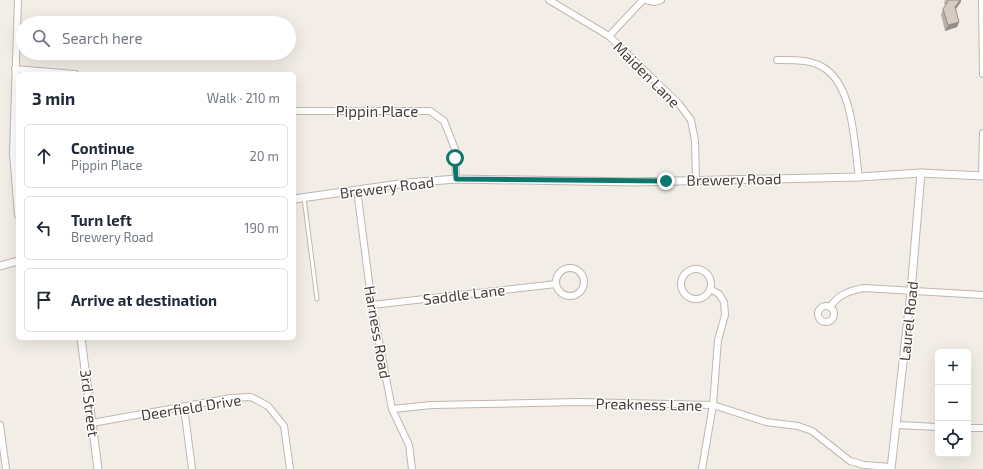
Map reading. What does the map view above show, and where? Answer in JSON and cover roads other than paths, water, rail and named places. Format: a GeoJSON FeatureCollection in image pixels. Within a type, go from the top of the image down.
{"type":"FeatureCollection","features":[{"type":"Feature","properties":{"kind":"street"},"geometry":{"type":"LineString","coordinates":[[17,16],[18,0]]}},
{"type":"Feature","properties":{"kind":"street","name":"Maiden Lane"},"geometry":{"type":"LineString","coordinates":[[549,0],[609,36],[679,104],[690,120],[695,141],[696,180]]}},
{"type":"Feature","properties":{"kind":"street"},"geometry":{"type":"LineString","coordinates":[[609,36],[644,0],[654,2],[661,0]]}},
{"type":"Feature","properties":{"kind":"street"},"geometry":{"type":"LineString","coordinates":[[982,0],[983,74]]}},
{"type":"Feature","properties":{"kind":"street"},"geometry":{"type":"LineString","coordinates":[[16,46],[13,153],[16,190]]}},
{"type":"Feature","properties":{"kind":"street"},"geometry":{"type":"LineString","coordinates":[[777,60],[800,60],[814,64],[827,70],[838,82],[848,103],[859,177]]}},
{"type":"Feature","properties":{"kind":"street"},"geometry":{"type":"LineString","coordinates":[[15,69],[51,72]]}},
{"type":"Feature","properties":{"kind":"street","name":"Pippin Place"},"geometry":{"type":"LineString","coordinates":[[296,111],[430,111],[444,121],[455,149],[456,179]]}},
{"type":"Feature","properties":{"kind":"street"},"geometry":{"type":"LineString","coordinates":[[982,176],[983,133]]}},
{"type":"Feature","properties":{"kind":"street","name":"Brewery Road"},"geometry":{"type":"LineString","coordinates":[[296,199],[407,183],[456,179],[635,182],[859,177],[921,173],[982,176]]}},
{"type":"Feature","properties":{"kind":"street","name":"Laurel Road"},"geometry":{"type":"LineString","coordinates":[[891,468],[911,291],[921,173]]}},
{"type":"Feature","properties":{"kind":"street","name":"Harness Road"},"geometry":{"type":"LineString","coordinates":[[357,190],[372,305],[392,409],[409,445],[412,469]]}},
{"type":"Feature","properties":{"kind":"street"},"geometry":{"type":"LineString","coordinates":[[0,266],[16,262]]}},
{"type":"Feature","properties":{"kind":"street"},"geometry":{"type":"LineString","coordinates":[[570,268],[579,271],[584,278],[583,288],[573,295],[565,295],[556,284],[558,275],[561,271],[570,268]]}},
{"type":"Feature","properties":{"kind":"street"},"geometry":{"type":"LineString","coordinates":[[691,270],[701,270],[709,276],[710,289],[704,297],[699,299],[692,298],[684,292],[682,280],[691,270]]}},
{"type":"Feature","properties":{"kind":"street","name":"Saddle Lane"},"geometry":{"type":"LineString","coordinates":[[372,305],[556,284]]}},
{"type":"Feature","properties":{"kind":"street"},"geometry":{"type":"LineString","coordinates":[[830,307],[836,298],[846,292],[864,288],[983,295]]}},
{"type":"Feature","properties":{"kind":"street"},"geometry":{"type":"LineString","coordinates":[[702,469],[713,405],[718,340],[725,315],[724,302],[719,294],[710,289]]}},
{"type":"Feature","properties":{"kind":"street","name":"3rd Street"},"geometry":{"type":"LineString","coordinates":[[81,340],[98,469]]}},
{"type":"Feature","properties":{"kind":"street","name":"Deerfield Drive"},"geometry":{"type":"LineString","coordinates":[[92,423],[231,398],[251,397],[268,406],[284,426],[290,469]]}},
{"type":"Feature","properties":{"kind":"street","name":"Preakness Lane"},"geometry":{"type":"LineString","coordinates":[[392,409],[432,405],[578,402],[713,405],[766,422],[798,426],[812,430],[850,461],[864,465],[891,468]]}},
{"type":"Feature","properties":{"kind":"street"},"geometry":{"type":"LineString","coordinates":[[184,407],[192,469]]}},
{"type":"Feature","properties":{"kind":"street"},"geometry":{"type":"LineString","coordinates":[[0,425],[6,469]]}},
{"type":"Feature","properties":{"kind":"street"},"geometry":{"type":"LineString","coordinates":[[897,425],[935,427]]}},
{"type":"Feature","properties":{"kind":"street"},"geometry":{"type":"LineString","coordinates":[[971,428],[983,428]]}},
{"type":"Feature","properties":{"kind":"lane"},"geometry":{"type":"LineString","coordinates":[[304,198],[317,299]]}}]}
